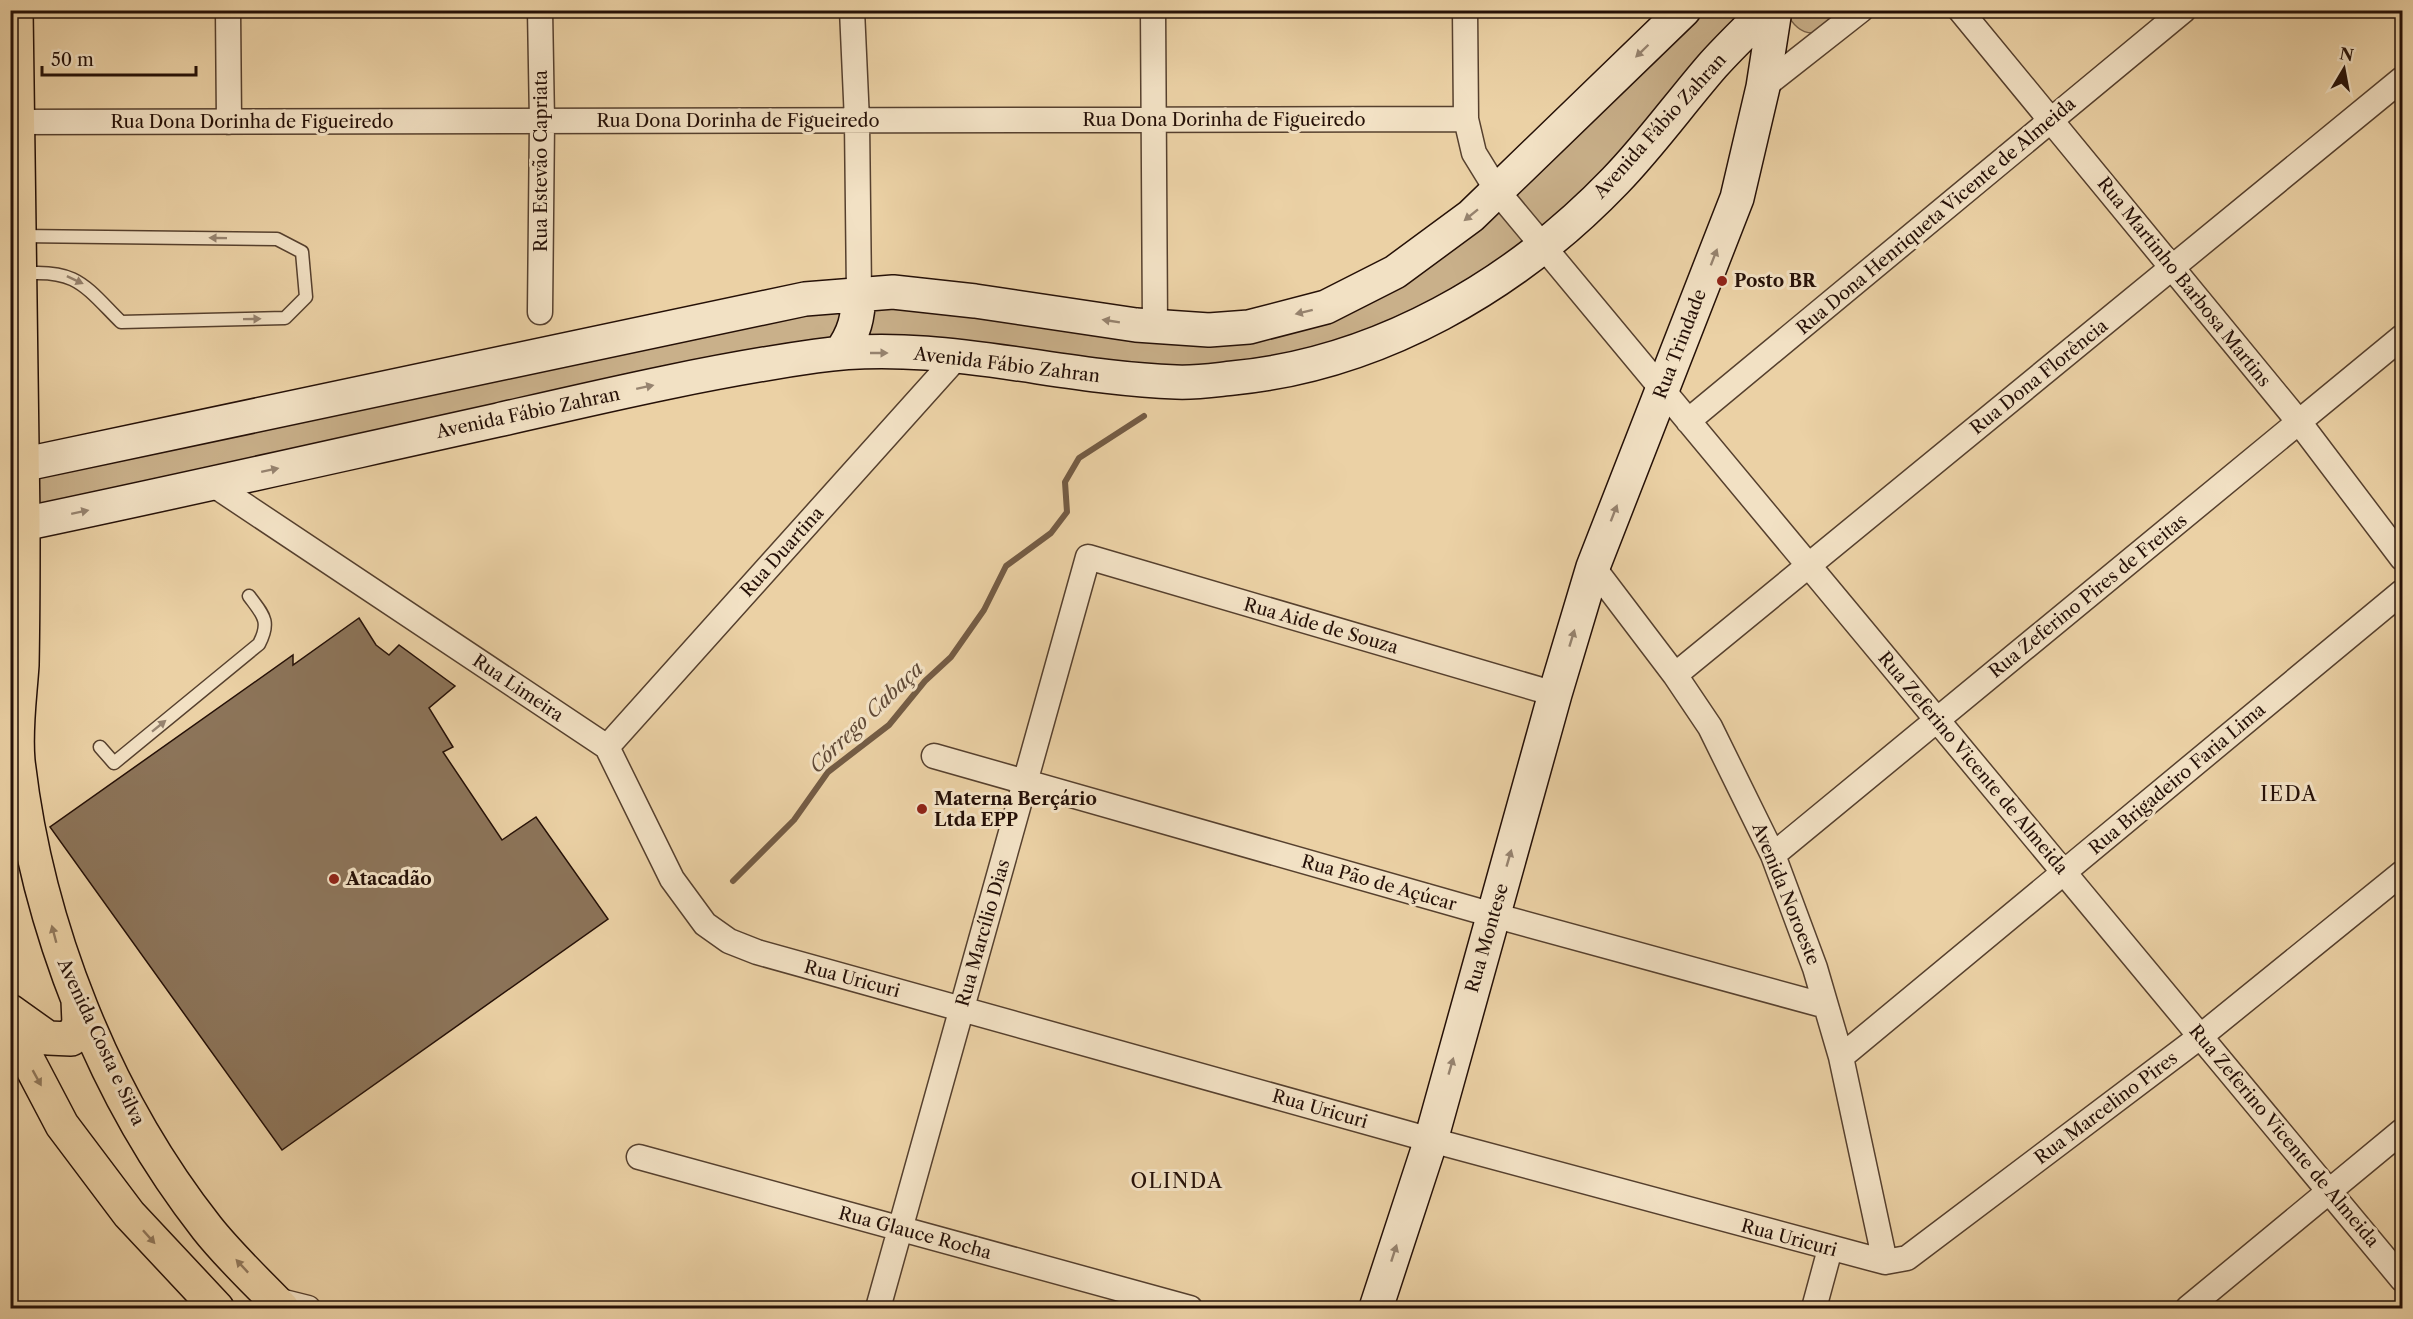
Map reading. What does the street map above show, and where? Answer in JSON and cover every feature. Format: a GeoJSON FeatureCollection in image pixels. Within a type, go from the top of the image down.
{"type":"FeatureCollection","features":[{"type":"Feature","properties":{"kind":"main road","name":"Avenida Costa e Silva"},"geometry":{"type":"LineString","coordinates":[[15,10],[14,122],[19,236],[16,465],[23,524],[22,663],[17,743],[33,846],[55,941],[78,1000],[134,1118],[173,1181],[208,1230],[277,1304]]}},
{"type":"Feature","properties":{"kind":"main road"},"geometry":{"type":"LineString","coordinates":[[16,465],[805,299],[893,292],[975,301],[1155,327],[1209,330],[1249,327],[1326,307],[1395,272],[1471,216],[1684,10]]}},
{"type":"Feature","properties":{"kind":"main road","name":"Avenida Fábio Zahran"},"geometry":{"type":"LineString","coordinates":[[23,524],[683,379],[840,353],[924,352],[1090,376],[1182,383],[1274,374],[1320,364],[1377,344],[1425,321],[1475,294],[1544,247],[1613,183],[1716,62],[1767,10]]}},
{"type":"Feature","properties":{"kind":"main road","name":"Rua Trindade"},"geometry":{"type":"LineString","coordinates":[[1593,567],[1737,198],[1763,87],[1775,10]]}},
{"type":"Feature","properties":{"kind":"main road"},"geometry":{"type":"LineString","coordinates":[[840,353],[857,324],[858,293]]}},
{"type":"Feature","properties":{"kind":"main road","name":"Rua Montese"},"geometry":{"type":"LineString","coordinates":[[1376,1308],[1431,1140],[1555,694],[1593,567]]}},
{"type":"Feature","properties":{"kind":"main road"},"geometry":{"type":"LineString","coordinates":[[10,705],[17,743]]}},
{"type":"Feature","properties":{"kind":"main road"},"geometry":{"type":"LineString","coordinates":[[10,1011],[48,1038],[71,1039],[79,1024],[78,1000]]}},
{"type":"Feature","properties":{"kind":"main road"},"geometry":{"type":"LineString","coordinates":[[10,1026],[62,1125],[129,1214],[217,1308]]}},
{"type":"Feature","properties":{"kind":"street"},"geometry":{"type":"LineString","coordinates":[[228,10],[229,122]]}},
{"type":"Feature","properties":{"kind":"street","name":"Rua Estevão Capriata"},"geometry":{"type":"LineString","coordinates":[[540,10],[542,121],[540,312]]}},
{"type":"Feature","properties":{"kind":"street"},"geometry":{"type":"LineString","coordinates":[[852,10],[857,121],[858,293]]}},
{"type":"Feature","properties":{"kind":"street"},"geometry":{"type":"LineString","coordinates":[[1153,10],[1155,327]]}},
{"type":"Feature","properties":{"kind":"street","name":"Rua Zeferino Vicente de Almeida"},"geometry":{"type":"LineString","coordinates":[[1465,10],[1467,119],[1474,153],[1498,192],[1936,721],[2403,1279]]}},
{"type":"Feature","properties":{"kind":"street"},"geometry":{"type":"LineString","coordinates":[[1763,87],[1861,10]]}},
{"type":"Feature","properties":{"kind":"street","name":"Rua Martinho Barbosa Martins"},"geometry":{"type":"LineString","coordinates":[[1960,10],[2299,422],[2403,558]]}},
{"type":"Feature","properties":{"kind":"street","name":"Rua Dona Henriqueta Vicente de Almeida"},"geometry":{"type":"LineString","coordinates":[[1688,421],[2184,10]]}},
{"type":"Feature","properties":{"kind":"street","name":"Rua Dona Florência"},"geometry":{"type":"LineString","coordinates":[[1675,675],[2403,79]]}},
{"type":"Feature","properties":{"kind":"street","name":"Rua Dona Dorinha de Figueiredo"},"geometry":{"type":"LineString","coordinates":[[14,122],[1467,119]]}},
{"type":"Feature","properties":{"kind":"street","name":"Rua Zeferino Pires de Freitas"},"geometry":{"type":"LineString","coordinates":[[1773,855],[2403,337]]}},
{"type":"Feature","properties":{"kind":"street","name":"Rua Duartina"},"geometry":{"type":"LineString","coordinates":[[607,747],[957,357]]}},
{"type":"Feature","properties":{"kind":"street","name":"Rua Limeira"},"geometry":{"type":"LineString","coordinates":[[211,483],[607,747]]}},
{"type":"Feature","properties":{"kind":"street","name":"Rua Aide de Souza"},"geometry":{"type":"LineString","coordinates":[[1088,557],[1555,694]]}},
{"type":"Feature","properties":{"kind":"street","name":"Rua Marcílio Dias"},"geometry":{"type":"LineString","coordinates":[[878,1308],[1088,557]]}},
{"type":"Feature","properties":{"kind":"street","name":"Avenida Noroeste"},"geometry":{"type":"LineString","coordinates":[[1593,567],[1675,675],[1714,736],[1773,855],[1815,968],[1826,1006],[1840,1057],[1885,1262]]}},
{"type":"Feature","properties":{"kind":"street","name":"Rua Brigadeiro Faria Lima"},"geometry":{"type":"LineString","coordinates":[[1840,1057],[2403,592]]}},
{"type":"Feature","properties":{"kind":"street","name":"Rua Uricuri"},"geometry":{"type":"LineString","coordinates":[[607,747],[672,879],[705,924],[729,941],[757,952],[1431,1140],[1885,1262]]}},
{"type":"Feature","properties":{"kind":"street","name":"Rua Pão de Açúcar"},"geometry":{"type":"LineString","coordinates":[[934,756],[1493,915],[1826,1006]]}},
{"type":"Feature","properties":{"kind":"street","name":"Rua Marcelino Pires"},"geometry":{"type":"LineString","coordinates":[[1885,1262],[1907,1258],[2201,1036],[2403,873]]}},
{"type":"Feature","properties":{"kind":"street"},"geometry":{"type":"LineString","coordinates":[[2187,1308],[2403,1131]]}},
{"type":"Feature","properties":{"kind":"street","name":"Rua Glauce Rocha"},"geometry":{"type":"LineString","coordinates":[[639,1156],[900,1230],[1191,1308]]}},
{"type":"Feature","properties":{"kind":"street"},"geometry":{"type":"LineString","coordinates":[[1814,1308],[1830,1249]]}},
{"type":"Feature","properties":{"kind":"street"},"geometry":{"type":"LineString","coordinates":[[277,1304],[308,1308]]}},
{"type":"Feature","properties":{"kind":"lane"},"geometry":{"type":"LineString","coordinates":[[18,274],[47,271],[79,279],[121,322],[285,318],[306,297],[302,252],[277,239],[19,236]]}},
{"type":"Feature","properties":{"kind":"lane"},"geometry":{"type":"LineString","coordinates":[[100,747],[114,763],[259,644],[266,631],[264,617],[249,597]]}},
{"type":"Feature","properties":{"kind":"shaded area"},"geometry":{"type":"Polygon","coordinates":[[[1785,10],[1852,11],[1825,30],[1808,33],[1792,22],[1785,10]]]}},
{"type":"Feature","properties":{"kind":"shaded area"},"geometry":{"type":"Polygon","coordinates":[[[1695,11],[1757,11],[1542,236],[1507,194],[1695,11]]]}},
{"type":"Feature","properties":{"kind":"shaded area"},"geometry":{"type":"Polygon","coordinates":[[[1496,205],[1531,242],[1376,338],[1182,375],[921,344],[29,515],[29,475],[855,302],[1251,335],[1496,205]]]}},
{"type":"Feature","properties":{"kind":"building","name":"Atacadão"},"geometry":{"type":"Polygon","coordinates":[[[359,618],[376,645],[389,655],[399,645],[455,686],[429,708],[453,747],[443,752],[502,840],[536,817],[608,919],[282,1150],[50,827],[293,655],[293,665],[359,618]]]}},
{"type":"Feature","properties":{"kind":"waterway","name":"Córrego Cabaça"},"geometry":{"type":"LineString","coordinates":[[733,881],[794,820],[828,772],[889,725],[925,681],[951,657],[984,610],[1006,566],[1051,533],[1067,512],[1065,482],[1079,458],[1144,416]]}},
{"type":"Feature","properties":{"kind":"place","name":"Posto BR"},"geometry":{"type":"Point","coordinates":[1722,281]}},
{"type":"Feature","properties":{"kind":"place","name":"Materna Berçário Ltda EPP"},"geometry":{"type":"Point","coordinates":[922,809]}},
{"type":"Feature","properties":{"kind":"place","name":"Atacadão"},"geometry":{"type":"Point","coordinates":[334,879]}},
{"type":"Feature","properties":{"kind":"district","name":"IEDA"},"geometry":{"type":"Point","coordinates":[2289,794]}},
{"type":"Feature","properties":{"kind":"district","name":"OLINDA"},"geometry":{"type":"Point","coordinates":[1177,1181]}}]}
